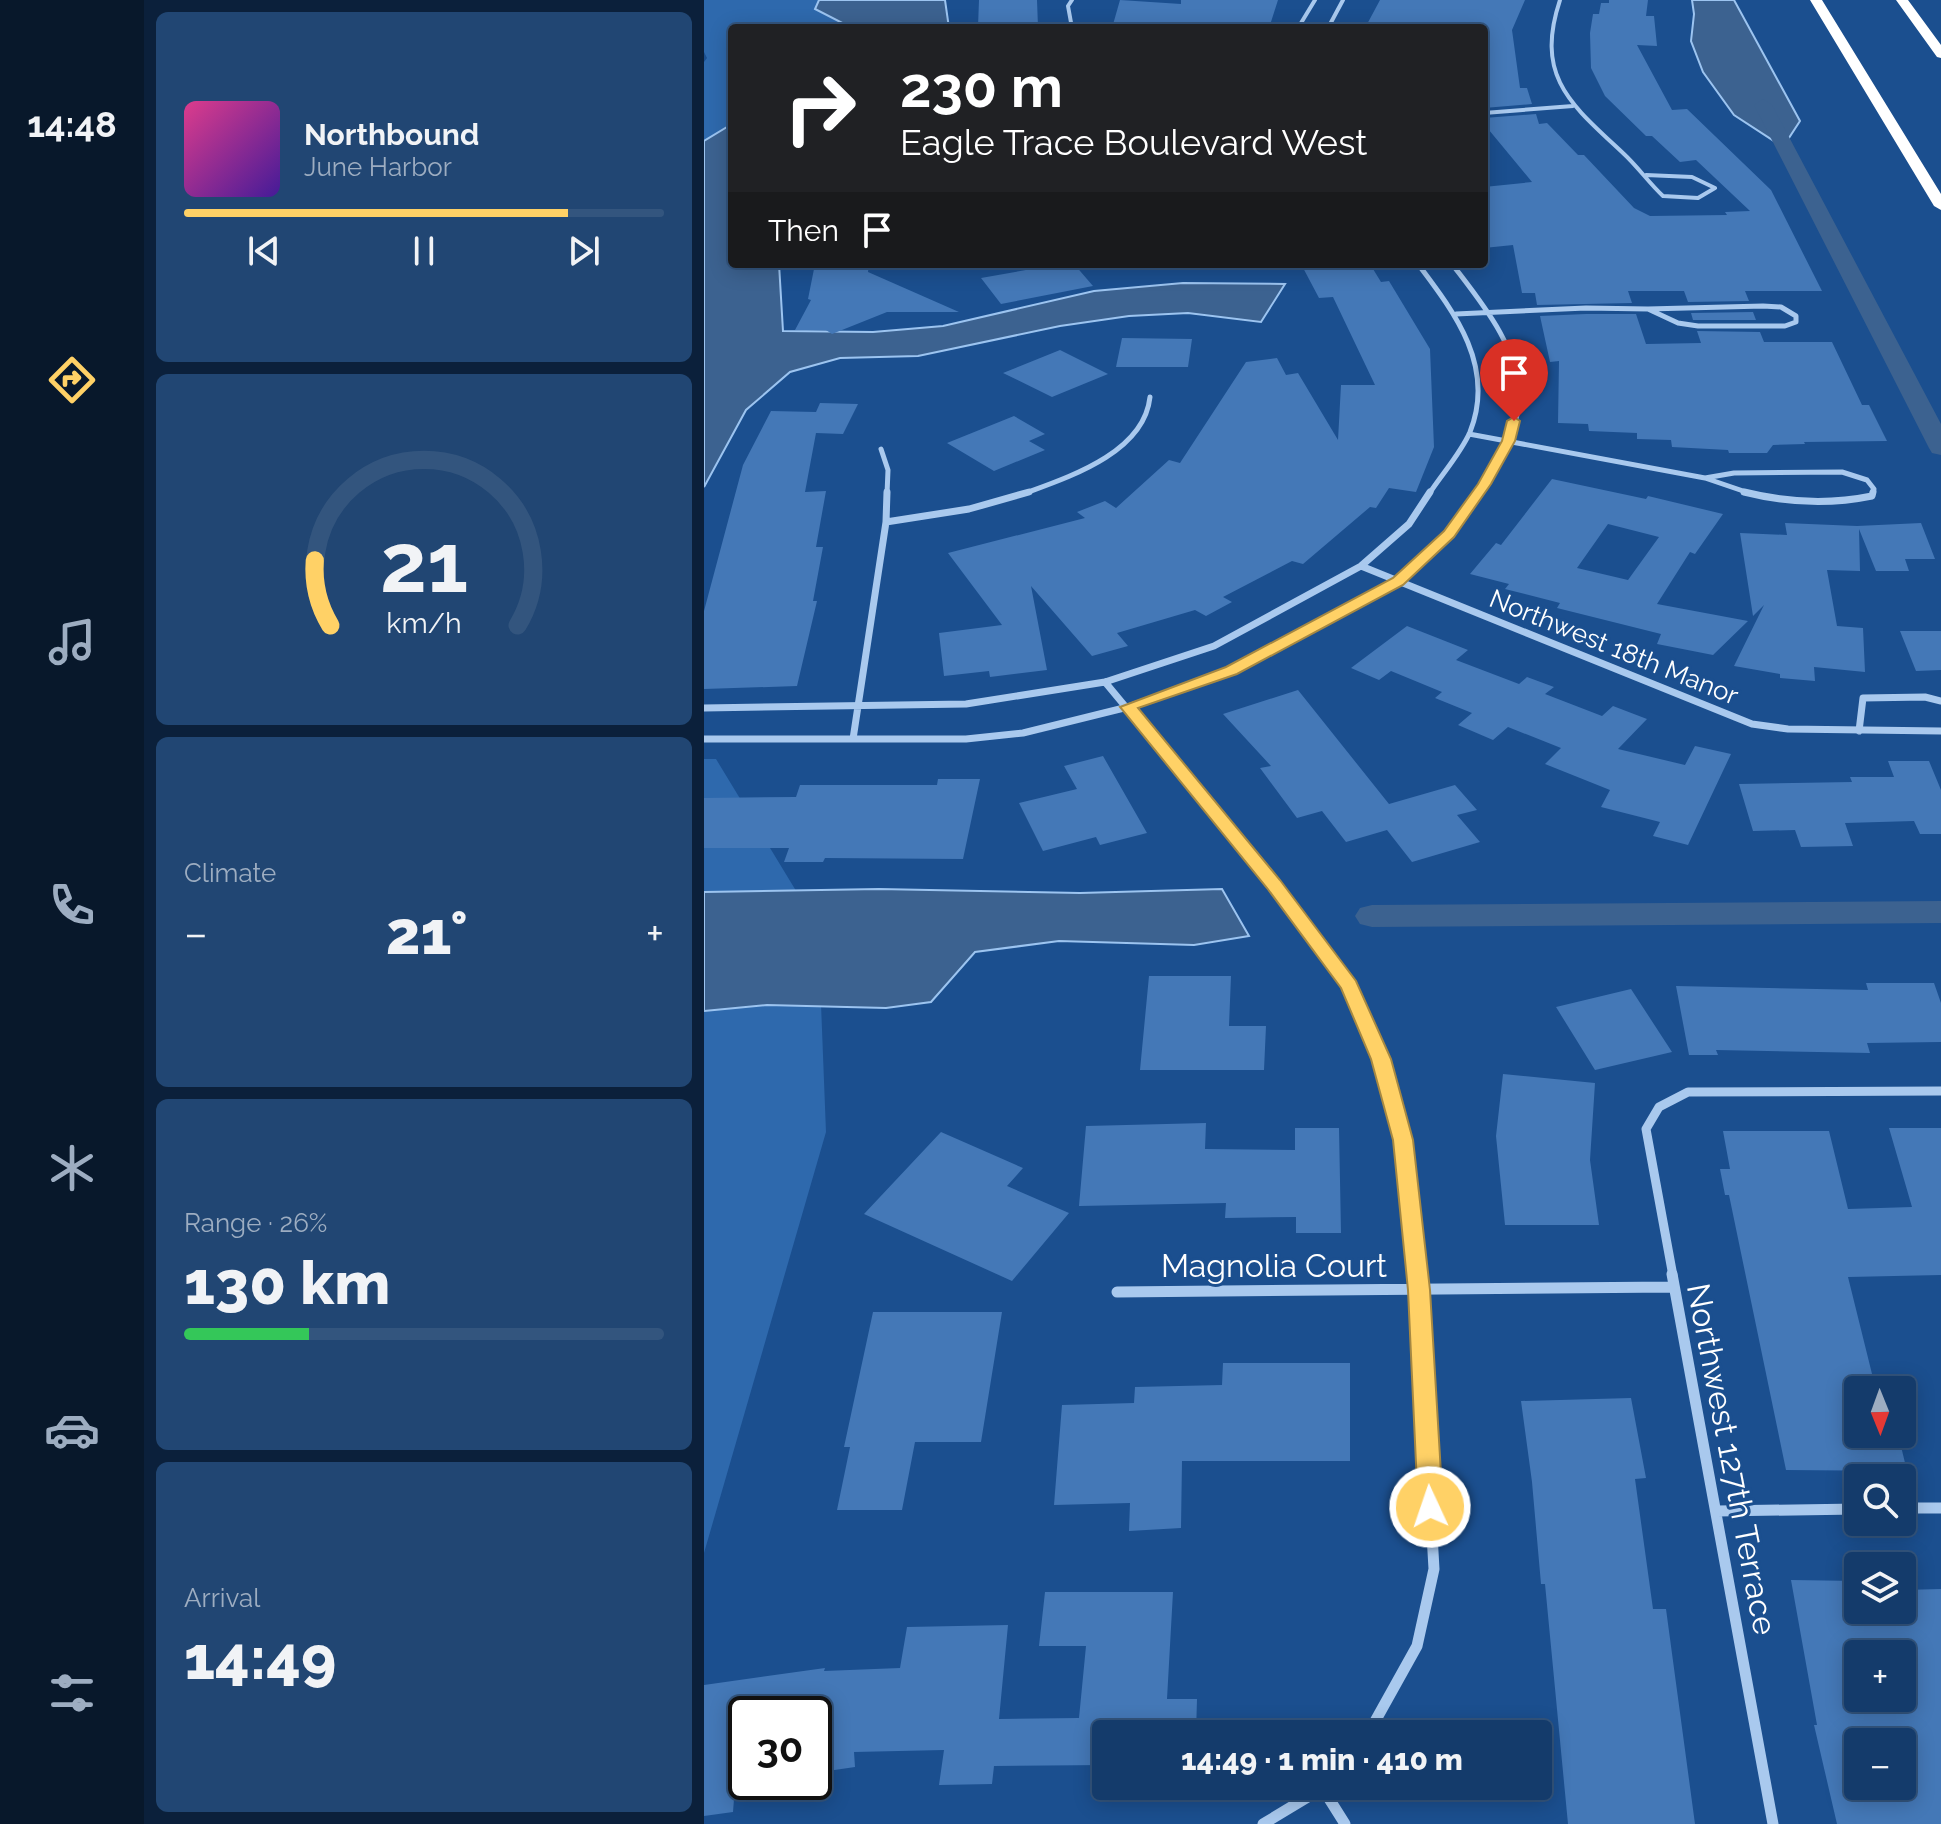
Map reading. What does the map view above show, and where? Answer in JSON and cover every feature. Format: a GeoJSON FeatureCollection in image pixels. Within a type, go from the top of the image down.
{"type":"FeatureCollection","features":[{"type":"Feature","properties":{"kind":"highway"},"geometry":{"type":"LineString","coordinates":[[1816,0],[1941,206]]}},
{"type":"Feature","properties":{"kind":"highway"},"geometry":{"type":"LineString","coordinates":[[1902,0],[1941,54]]}},
{"type":"Feature","properties":{"kind":"street"},"geometry":{"type":"LineString","coordinates":[[1071,24],[1068,6],[1072,0]]}},
{"type":"Feature","properties":{"kind":"street"},"geometry":{"type":"LineString","coordinates":[[1300,24],[1315,0]]}},
{"type":"Feature","properties":{"kind":"street"},"geometry":{"type":"LineString","coordinates":[[1330,24],[1343,0]]}},
{"type":"Feature","properties":{"kind":"street"},"geometry":{"type":"LineString","coordinates":[[1560,0],[1552,18],[1548,43],[1552,68],[1573,106],[1646,175],[1663,196],[1700,198],[1712,194],[1715,188],[1692,177],[1646,175]]}},
{"type":"Feature","properties":{"kind":"street"},"geometry":{"type":"LineString","coordinates":[[1488,113],[1573,106]]}},
{"type":"Feature","properties":{"kind":"street"},"geometry":{"type":"LineString","coordinates":[[704,708],[966,704],[1105,682],[1214,646],[1361,566],[1409,524],[1469,434],[1480,397],[1474,361],[1456,314],[1421,268]]}},
{"type":"Feature","properties":{"kind":"street"},"geometry":{"type":"LineString","coordinates":[[704,739],[966,739],[1023,733],[1128,707],[1232,670],[1398,581],[1449,534],[1484,484],[1508,441],[1519,400],[1512,362],[1490,313],[1455,268]]}},
{"type":"Feature","properties":{"kind":"street"},"geometry":{"type":"LineString","coordinates":[[1456,314],[1586,308],[1781,307],[1796,316],[1796,322],[1785,326],[1698,326],[1678,323],[1648,309]]}},
{"type":"Feature","properties":{"kind":"street"},"geometry":{"type":"LineString","coordinates":[[886,522],[949,515],[992,506],[1065,478],[1117,448],[1139,430],[1147,418],[1150,397]]}},
{"type":"Feature","properties":{"kind":"street"},"geometry":{"type":"LineString","coordinates":[[1469,434],[1705,478],[1737,491],[1776,501],[1852,501],[1872,496],[1874,489],[1867,480],[1842,472],[1734,473],[1705,478]]}},
{"type":"Feature","properties":{"kind":"street"},"geometry":{"type":"LineString","coordinates":[[853,739],[886,522],[888,470],[881,449]]}},
{"type":"Feature","properties":{"kind":"street","name":"Northwest 18th Manor"},"geometry":{"type":"LineString","coordinates":[[1361,566],[1752,724],[1788,729],[1941,731]]}},
{"type":"Feature","properties":{"kind":"street"},"geometry":{"type":"LineString","coordinates":[[1105,682],[1273,884],[1349,986],[1381,1059],[1403,1140],[1419,1290],[1434,1569],[1417,1646],[1376,1720]]}},
{"type":"Feature","properties":{"kind":"street"},"geometry":{"type":"LineString","coordinates":[[1859,731],[1863,698],[1925,697],[1941,701]]}},
{"type":"Feature","properties":{"kind":"street","name":"Northwest 127th Terrace"},"geometry":{"type":"LineString","coordinates":[[1773,1824],[1717,1511],[1672,1287],[1646,1129],[1659,1107],[1688,1092],[1941,1091]]}},
{"type":"Feature","properties":{"kind":"street","name":"Magnolia Court"},"geometry":{"type":"LineString","coordinates":[[1117,1292],[1672,1287]]}},
{"type":"Feature","properties":{"kind":"street"},"geometry":{"type":"LineString","coordinates":[[1916,1508],[1941,1508]]}},
{"type":"Feature","properties":{"kind":"street"},"geometry":{"type":"LineString","coordinates":[[1717,1511],[1844,1509]]}},
{"type":"Feature","properties":{"kind":"street"},"geometry":{"type":"LineString","coordinates":[[1263,1824],[1304,1800]]}},
{"type":"Feature","properties":{"kind":"street"},"geometry":{"type":"LineString","coordinates":[[1331,1800],[1345,1824]]}},
{"type":"Feature","properties":{"kind":"shaded area"},"geometry":{"type":"Polygon","coordinates":[[[704,0],[819,0],[815,8],[845,24],[728,24],[728,126],[704,141],[704,62],[707,58],[704,52],[704,0]]]}},
{"type":"Feature","properties":{"kind":"shaded area"},"geometry":{"type":"Polygon","coordinates":[[[819,0],[945,0],[948,24],[844,24],[815,9],[819,0]]]}},
{"type":"Feature","properties":{"kind":"shaded area"},"geometry":{"type":"Polygon","coordinates":[[[1692,0],[1734,0],[1800,121],[1783,147],[1734,115],[1703,72],[1691,41],[1692,0]]]}},
{"type":"Feature","properties":{"kind":"shaded area"},"geometry":{"type":"Polygon","coordinates":[[[728,126],[728,268],[779,268],[783,331],[873,332],[943,326],[1094,291],[1183,283],[1285,284],[1261,322],[1188,313],[1129,316],[1060,326],[918,356],[840,358],[790,372],[746,410],[704,487],[704,141],[728,126]]]}},
{"type":"Feature","properties":{"kind":"shaded area"},"geometry":{"type":"Polygon","coordinates":[[[704,759],[716,759],[818,927],[826,1132],[704,1553],[704,759]]]}},
{"type":"Feature","properties":{"kind":"shaded area"},"geometry":{"type":"Polygon","coordinates":[[[879,889],[1080,893],[1222,889],[1249,936],[1194,945],[1059,941],[975,952],[931,1002],[886,1008],[767,1005],[704,1011],[704,892],[879,889]]]}},
{"type":"Feature","properties":{"kind":"building"},"geometry":{"type":"Polygon","coordinates":[[[979,0],[1037,0],[1038,24],[978,24],[979,0]]]}},
{"type":"Feature","properties":{"kind":"building"},"geometry":{"type":"Polygon","coordinates":[[[1120,0],[1181,4],[1181,0],[1278,0],[1270,24],[1113,24],[1120,0]]]}},
{"type":"Feature","properties":{"kind":"building"},"geometry":{"type":"Polygon","coordinates":[[[1380,0],[1525,0],[1512,30],[1520,88],[1527,88],[1532,104],[1488,108],[1488,24],[1367,24],[1380,0]]]}},
{"type":"Feature","properties":{"kind":"building"},"geometry":{"type":"Polygon","coordinates":[[[1609,0],[1648,0],[1646,16],[1654,16],[1657,46],[1637,45],[1672,110],[1687,109],[1771,190],[1822,291],[1745,291],[1749,301],[1688,302],[1684,291],[1628,291],[1632,303],[1537,305],[1535,293],[1522,293],[1513,245],[1488,248],[1488,187],[1532,182],[1488,129],[1488,118],[1536,114],[1539,124],[1547,123],[1578,155],[1584,155],[1634,208],[1650,216],[1727,215],[1725,212],[1750,211],[1696,160],[1680,162],[1652,136],[1646,136],[1605,96],[1591,68],[1590,33],[1593,14],[1599,14],[1601,3],[1609,3],[1609,0]]]}},
{"type":"Feature","properties":{"kind":"building"},"geometry":{"type":"Polygon","coordinates":[[[814,268],[868,268],[868,272],[959,312],[887,312],[832,334],[826,330],[795,330],[811,300],[808,299],[814,268]]]}},
{"type":"Feature","properties":{"kind":"building"},"geometry":{"type":"Polygon","coordinates":[[[1037,268],[1077,268],[1093,286],[1001,304],[981,278],[1037,268]]]}},
{"type":"Feature","properties":{"kind":"building"},"geometry":{"type":"Polygon","coordinates":[[[1303,268],[1372,268],[1381,282],[1389,281],[1430,349],[1434,447],[1416,492],[1389,488],[1376,508],[1370,507],[1303,564],[1292,561],[1223,597],[1232,602],[1206,616],[1195,610],[1117,633],[1128,646],[1092,656],[1031,586],[1047,670],[990,677],[989,671],[944,676],[939,633],[1002,625],[948,553],[1085,518],[1077,512],[1105,501],[1116,508],[1169,460],[1180,463],[1246,362],[1277,358],[1286,375],[1298,373],[1338,440],[1341,385],[1375,385],[1333,297],[1319,298],[1303,268]]]}},
{"type":"Feature","properties":{"kind":"building"},"geometry":{"type":"Polygon","coordinates":[[[1753,312],[1756,320],[1693,320],[1691,313],[1753,312]]]}},
{"type":"Feature","properties":{"kind":"building"},"geometry":{"type":"Polygon","coordinates":[[[1636,314],[1646,344],[1701,343],[1697,331],[1760,332],[1764,342],[1832,342],[1862,405],[1869,405],[1887,441],[1804,442],[1773,445],[1767,453],[1729,453],[1728,450],[1672,447],[1671,440],[1637,439],[1637,433],[1589,431],[1588,424],[1558,423],[1559,361],[1550,362],[1540,316],[1636,314]]]}},
{"type":"Feature","properties":{"kind":"building"},"geometry":{"type":"Polygon","coordinates":[[[1122,338],[1192,339],[1188,367],[1116,367],[1122,338]]]}},
{"type":"Feature","properties":{"kind":"building"},"geometry":{"type":"Polygon","coordinates":[[[1060,350],[1108,374],[1052,397],[1003,373],[1060,350]]]}},
{"type":"Feature","properties":{"kind":"building"},"geometry":{"type":"Polygon","coordinates":[[[820,403],[858,404],[843,434],[816,433],[805,492],[826,491],[816,547],[823,547],[813,601],[817,601],[797,686],[704,689],[704,611],[743,465],[771,411],[816,412],[820,403]]]}},
{"type":"Feature","properties":{"kind":"building"},"geometry":{"type":"Polygon","coordinates":[[[1014,416],[1045,434],[1029,441],[1045,450],[994,471],[947,443],[1014,416]]]}},
{"type":"Feature","properties":{"kind":"building"},"geometry":{"type":"Polygon","coordinates":[[[1552,479],[1646,499],[1648,496],[1723,514],[1695,554],[1690,552],[1657,604],[1748,621],[1713,655],[1657,644],[1661,634],[1557,608],[1560,603],[1505,589],[1509,584],[1470,574],[1496,543],[1501,545],[1552,479]],[[1608,524],[1577,568],[1628,580],[1659,537],[1608,524]]]}},
{"type":"Feature","properties":{"kind":"building"},"geometry":{"type":"Polygon","coordinates":[[[1785,523],[1857,526],[1921,523],[1935,559],[1905,559],[1909,571],[1876,571],[1859,529],[1860,571],[1827,570],[1837,626],[1863,628],[1865,672],[1814,667],[1815,681],[1780,678],[1780,674],[1734,666],[1764,605],[1753,616],[1740,533],[1787,535],[1785,523]]]}},
{"type":"Feature","properties":{"kind":"building"},"geometry":{"type":"Polygon","coordinates":[[[1407,626],[1468,650],[1456,660],[1519,684],[1527,677],[1554,687],[1545,694],[1602,716],[1613,706],[1647,719],[1618,749],[1685,765],[1695,746],[1731,754],[1688,845],[1653,836],[1660,822],[1601,807],[1610,790],[1545,764],[1561,748],[1508,727],[1493,740],[1458,725],[1472,713],[1435,698],[1442,692],[1391,671],[1379,680],[1351,668],[1407,626]]]}},
{"type":"Feature","properties":{"kind":"building"},"geometry":{"type":"Polygon","coordinates":[[[1900,631],[1941,631],[1941,670],[1916,671],[1900,631]]]}},
{"type":"Feature","properties":{"kind":"building"},"geometry":{"type":"Polygon","coordinates":[[[1298,690],[1389,804],[1455,785],[1477,810],[1457,815],[1480,842],[1412,862],[1387,830],[1346,842],[1322,811],[1297,818],[1260,768],[1271,766],[1223,714],[1298,690]]]}},
{"type":"Feature","properties":{"kind":"building"},"geometry":{"type":"Polygon","coordinates":[[[1103,756],[1147,833],[1100,845],[1096,837],[1043,851],[1019,803],[1077,789],[1064,766],[1103,756]]]}},
{"type":"Feature","properties":{"kind":"building"},"geometry":{"type":"Polygon","coordinates":[[[1888,761],[1929,761],[1941,790],[1941,834],[1920,834],[1914,821],[1845,823],[1853,846],[1801,847],[1795,830],[1753,831],[1739,784],[1852,782],[1850,777],[1894,777],[1888,761]]]}},
{"type":"Feature","properties":{"kind":"building"},"geometry":{"type":"Polygon","coordinates":[[[938,779],[980,779],[963,859],[825,858],[823,862],[784,862],[789,848],[704,848],[704,798],[796,797],[800,785],[937,785],[938,779]]]}},
{"type":"Feature","properties":{"kind":"building"},"geometry":{"type":"Polygon","coordinates":[[[1149,976],[1231,976],[1229,1026],[1266,1026],[1264,1070],[1140,1070],[1149,976]]]}},
{"type":"Feature","properties":{"kind":"building"},"geometry":{"type":"Polygon","coordinates":[[[1866,983],[1934,983],[1941,1003],[1941,1042],[1867,1043],[1870,1053],[1716,1050],[1718,1055],[1689,1055],[1676,986],[1868,990],[1866,983]]]}},
{"type":"Feature","properties":{"kind":"building"},"geometry":{"type":"Polygon","coordinates":[[[1631,989],[1672,1052],[1595,1070],[1556,1007],[1631,989]]]}},
{"type":"Feature","properties":{"kind":"building"},"geometry":{"type":"Polygon","coordinates":[[[1503,1074],[1595,1083],[1590,1160],[1599,1225],[1505,1225],[1496,1136],[1503,1074]]]}},
{"type":"Feature","properties":{"kind":"building"},"geometry":{"type":"Polygon","coordinates":[[[1206,1123],[1205,1149],[1295,1150],[1295,1128],[1339,1128],[1341,1233],[1296,1233],[1296,1217],[1225,1218],[1226,1203],[1079,1206],[1086,1126],[1206,1123]]]}},
{"type":"Feature","properties":{"kind":"building"},"geometry":{"type":"Polygon","coordinates":[[[1889,1128],[1941,1128],[1941,1275],[1848,1277],[1873,1376],[1844,1376],[1844,1448],[1901,1448],[1905,1464],[1844,1464],[1844,1470],[1786,1470],[1729,1195],[1725,1195],[1720,1169],[1730,1169],[1723,1131],[1829,1131],[1848,1209],[1912,1207],[1889,1128]]]}},
{"type":"Feature","properties":{"kind":"building"},"geometry":{"type":"Polygon","coordinates":[[[941,1132],[1023,1168],[1007,1186],[1069,1213],[1012,1281],[864,1214],[941,1132]]]}},
{"type":"Feature","properties":{"kind":"building"},"geometry":{"type":"Polygon","coordinates":[[[873,1312],[1002,1312],[981,1442],[915,1442],[902,1510],[837,1510],[850,1447],[844,1447],[873,1312]]]}},
{"type":"Feature","properties":{"kind":"building"},"geometry":{"type":"Polygon","coordinates":[[[1223,1363],[1350,1363],[1350,1461],[1182,1461],[1181,1528],[1129,1531],[1130,1503],[1054,1505],[1062,1405],[1134,1403],[1135,1387],[1222,1385],[1223,1363]]]}},
{"type":"Feature","properties":{"kind":"building"},"geometry":{"type":"Polygon","coordinates":[[[1631,1398],[1646,1478],[1635,1479],[1653,1609],[1666,1609],[1695,1824],[1568,1824],[1545,1584],[1541,1584],[1521,1401],[1631,1398]]]}},
{"type":"Feature","properties":{"kind":"building"},"geometry":{"type":"Polygon","coordinates":[[[1791,1580],[1844,1581],[1844,1624],[1916,1624],[1916,1590],[1941,1589],[1941,1824],[1837,1824],[1814,1725],[1817,1725],[1791,1580]]]}},
{"type":"Feature","properties":{"kind":"building"},"geometry":{"type":"Polygon","coordinates":[[[1045,1592],[1173,1592],[1167,1699],[1197,1699],[1196,1720],[1092,1720],[1092,1765],[994,1766],[992,1784],[939,1785],[944,1750],[854,1752],[855,1767],[832,1770],[832,1696],[728,1696],[728,1800],[734,1800],[733,1812],[704,1816],[704,1685],[825,1668],[824,1671],[900,1668],[907,1627],[1008,1625],[999,1719],[1079,1718],[1086,1646],[1039,1646],[1045,1592]]]}},
{"type":"Feature","properties":{"kind":"waterway"},"geometry":{"type":"LineString","coordinates":[[1763,105],[1941,448]]}},
{"type":"Feature","properties":{"kind":"waterway"},"geometry":{"type":"LineString","coordinates":[[1372,916],[1941,912]]}},
{"type":"Feature","properties":{"kind":"route"},"geometry":{"type":"LineString","coordinates":[[1430,1507],[1419,1290],[1403,1140],[1381,1059],[1349,986],[1273,884],[1128,707],[1232,670],[1398,581],[1449,534],[1484,484],[1508,441],[1514,421]]}}]}
